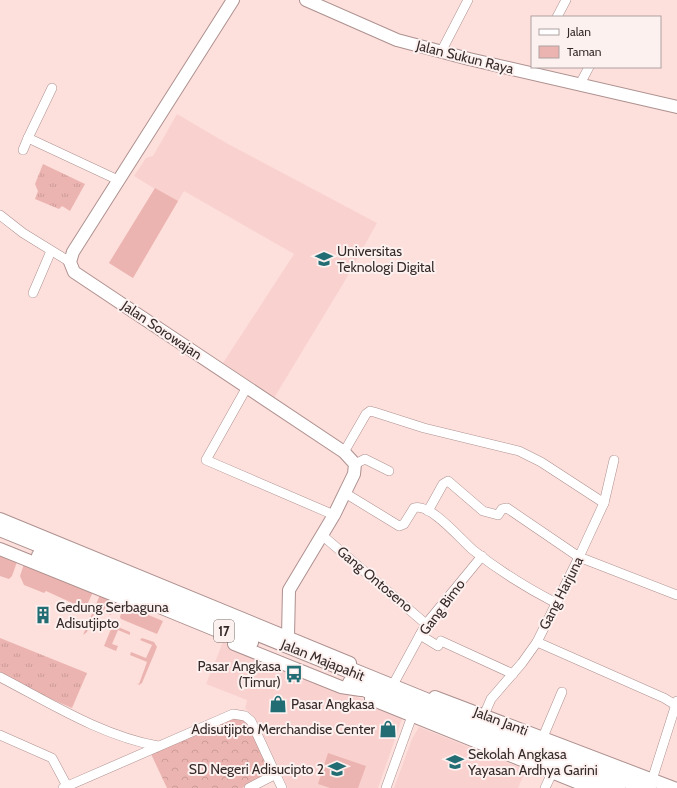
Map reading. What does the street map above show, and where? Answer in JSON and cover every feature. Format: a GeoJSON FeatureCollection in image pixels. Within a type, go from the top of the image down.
{"type":"FeatureCollection","features":[{"type":"Feature","properties":{"kind":"highway","name":"Jalan Majapahit"},"geometry":{"type":"LineString","coordinates":[[0,528],[186,599],[372,686],[616,788]]}},
{"type":"Feature","properties":{"kind":"highway","name":"Jalan Majapahit"},"geometry":{"type":"LineString","coordinates":[[0,540],[252,647],[372,686]]}},
{"type":"Feature","properties":{"kind":"highway","name":"Jalan Majapahit"},"geometry":{"type":"LineString","coordinates":[[441,714],[650,784]]}},
{"type":"Feature","properties":{"kind":"street"},"geometry":{"type":"LineString","coordinates":[[0,217],[70,262],[73,252],[233,0]]}},
{"type":"Feature","properties":{"kind":"street","name":"Jalan Sukun Raya"},"geometry":{"type":"LineString","coordinates":[[306,0],[398,40],[441,52],[530,69],[580,84],[677,107]]}},
{"type":"Feature","properties":{"kind":"street"},"geometry":{"type":"LineString","coordinates":[[441,52],[468,0]]}},
{"type":"Feature","properties":{"kind":"street"},"geometry":{"type":"LineString","coordinates":[[558,16],[566,0]]}},
{"type":"Feature","properties":{"kind":"street"},"geometry":{"type":"LineString","coordinates":[[580,84],[588,68]]}},
{"type":"Feature","properties":{"kind":"street"},"geometry":{"type":"LineString","coordinates":[[23,150],[52,88]]}},
{"type":"Feature","properties":{"kind":"street"},"geometry":{"type":"LineString","coordinates":[[28,138],[118,180]]}},
{"type":"Feature","properties":{"kind":"street"},"geometry":{"type":"LineString","coordinates":[[33,293],[51,251]]}},
{"type":"Feature","properties":{"kind":"street","name":"Jalan Sorowajan"},"geometry":{"type":"LineString","coordinates":[[70,262],[74,272],[344,452],[356,464]]}},
{"type":"Feature","properties":{"kind":"street"},"geometry":{"type":"LineString","coordinates":[[247,387],[206,460],[334,515]]}},
{"type":"Feature","properties":{"kind":"street"},"geometry":{"type":"LineString","coordinates":[[344,452],[366,414],[374,412],[424,428],[519,451],[541,462],[604,503]]}},
{"type":"Feature","properties":{"kind":"street"},"geometry":{"type":"LineString","coordinates":[[288,636],[289,590],[323,536],[354,474],[356,464],[367,459],[389,471]]}},
{"type":"Feature","properties":{"kind":"street","name":"Gang Harjuna"},"geometry":{"type":"LineString","coordinates":[[484,715],[491,699],[513,674],[537,642],[604,503],[614,460]]}},
{"type":"Feature","properties":{"kind":"street"},"geometry":{"type":"LineString","coordinates":[[428,511],[443,484],[448,481],[483,511],[498,516],[502,509],[507,508],[579,557],[677,595]]}},
{"type":"Feature","properties":{"kind":"street"},"geometry":{"type":"LineString","coordinates":[[345,493],[399,526],[404,524],[414,508],[421,508],[428,511],[482,556],[529,589],[556,603]]}},
{"type":"Feature","properties":{"kind":"street"},"geometry":{"type":"LineString","coordinates":[[0,519],[186,599],[288,636],[350,663],[372,686]]}},
{"type":"Feature","properties":{"kind":"street","name":"Gang Ontoseno"},"geometry":{"type":"LineString","coordinates":[[323,536],[426,624]]}},
{"type":"Feature","properties":{"kind":"street"},"geometry":{"type":"LineString","coordinates":[[0,549],[252,647],[341,687],[372,686]]}},
{"type":"Feature","properties":{"kind":"street","name":"Gang Bimo"},"geometry":{"type":"LineString","coordinates":[[395,681],[426,624],[482,556]]}},
{"type":"Feature","properties":{"kind":"street"},"geometry":{"type":"LineString","coordinates":[[420,635],[438,646],[441,641],[452,645],[513,674]]}},
{"type":"Feature","properties":{"kind":"street"},"geometry":{"type":"LineString","coordinates":[[537,642],[677,704],[650,784]]}},
{"type":"Feature","properties":{"kind":"street","name":"Jalan Janti"},"geometry":{"type":"LineString","coordinates":[[350,663],[484,715],[543,736],[650,784],[674,788]]}},
{"type":"Feature","properties":{"kind":"street"},"geometry":{"type":"LineString","coordinates":[[0,677],[73,714],[132,741],[158,746]]}},
{"type":"Feature","properties":{"kind":"street","name":"Jalan Janti"},"geometry":{"type":"LineString","coordinates":[[341,687],[591,788]]}},
{"type":"Feature","properties":{"kind":"street"},"geometry":{"type":"LineString","coordinates":[[543,736],[562,692]]}},
{"type":"Feature","properties":{"kind":"street"},"geometry":{"type":"LineString","coordinates":[[0,734],[52,758],[65,787],[233,714],[239,714],[251,721],[282,788]]}},
{"type":"Feature","properties":{"kind":"street"},"geometry":{"type":"LineString","coordinates":[[386,788],[412,716]]}},
{"type":"Feature","properties":{"kind":"street"},"geometry":{"type":"LineString","coordinates":[[545,788],[552,773]]}},
{"type":"Feature","properties":{"kind":"street"},"geometry":{"type":"LineString","coordinates":[[248,788],[276,774]]}},
{"type":"Feature","properties":{"kind":"shaded area","name":"Universitas Teknologi Digital"},"geometry":{"type":"Polygon","coordinates":[[[177,114],[228,144],[377,223],[343,284],[274,398],[223,363],[294,254],[184,191],[133,278],[109,263],[155,189],[134,176],[146,158],[153,156],[177,114]]]}},
{"type":"Feature","properties":{"kind":"shaded area"},"geometry":{"type":"Polygon","coordinates":[[[223,642],[403,716],[378,788],[288,788],[255,718],[245,708],[247,700],[206,684],[223,642]]]}},
{"type":"Feature","properties":{"kind":"shaded area","name":"Sekolah Angkasa Yayasan Ardhya Garini"},"geometry":{"type":"Polygon","coordinates":[[[419,727],[526,770],[518,788],[394,788],[412,739],[419,727]]]}},
{"type":"Feature","properties":{"kind":"green space"},"geometry":{"type":"Polygon","coordinates":[[[43,164],[85,184],[70,211],[62,206],[59,209],[35,199],[38,191],[35,184],[43,164]]]}},
{"type":"Feature","properties":{"kind":"green space"},"geometry":{"type":"Polygon","coordinates":[[[155,188],[178,201],[133,278],[109,263],[155,188]]]}},
{"type":"Feature","properties":{"kind":"green space"},"geometry":{"type":"Polygon","coordinates":[[[0,555],[17,562],[12,576],[9,579],[0,576],[0,555]]]}},
{"type":"Feature","properties":{"kind":"green space"},"geometry":{"type":"Polygon","coordinates":[[[24,564],[93,592],[86,607],[81,607],[46,591],[44,593],[24,585],[20,576],[24,564]]]}},
{"type":"Feature","properties":{"kind":"green space"},"geometry":{"type":"Polygon","coordinates":[[[100,595],[116,602],[111,615],[96,609],[87,632],[83,635],[100,595]]]}},
{"type":"Feature","properties":{"kind":"green space"},"geometry":{"type":"Polygon","coordinates":[[[124,605],[163,621],[157,634],[121,619],[120,617],[124,605]]]}},
{"type":"Feature","properties":{"kind":"green space"},"geometry":{"type":"Polygon","coordinates":[[[116,626],[130,632],[130,635],[118,630],[112,644],[118,646],[116,651],[104,646],[111,629],[116,626]]]}},
{"type":"Feature","properties":{"kind":"green space"},"geometry":{"type":"Polygon","coordinates":[[[0,638],[87,673],[72,708],[0,677],[0,638]]]}},
{"type":"Feature","properties":{"kind":"green space"},"geometry":{"type":"Polygon","coordinates":[[[142,638],[154,642],[157,647],[142,683],[139,685],[137,683],[139,684],[147,662],[130,655],[131,652],[146,658],[152,645],[140,640],[142,638]]]}},
{"type":"Feature","properties":{"kind":"green space"},"geometry":{"type":"Polygon","coordinates":[[[233,718],[240,718],[247,723],[269,771],[266,776],[242,788],[167,788],[151,754],[233,718]]]}},
{"type":"Feature","properties":{"kind":"green space"},"geometry":{"type":"Polygon","coordinates":[[[328,753],[366,766],[358,788],[330,788],[318,784],[328,753]]]}},
{"type":"Feature","properties":{"kind":"place","name":"Universitas Teknologi Digital"},"geometry":{"type":"Point","coordinates":[324,259]}},
{"type":"Feature","properties":{"kind":"place","name":"Gedung Serbaguna Adisutjipto"},"geometry":{"type":"Point","coordinates":[43,615]}},
{"type":"Feature","properties":{"kind":"place","name":"Pasar Angkasa (Timur)"},"geometry":{"type":"Point","coordinates":[294,674]}},
{"type":"Feature","properties":{"kind":"place","name":"Pasar Angkasa"},"geometry":{"type":"Point","coordinates":[278,704]}},
{"type":"Feature","properties":{"kind":"place","name":"Adisutjipto Merchandise Center"},"geometry":{"type":"Point","coordinates":[388,729]}},
{"type":"Feature","properties":{"kind":"place","name":"Sekolah Angkasa Yayasan Ardhya Garini"},"geometry":{"type":"Point","coordinates":[455,762]}},
{"type":"Feature","properties":{"kind":"place","name":"SD Negeri Adisucipto 2"},"geometry":{"type":"Point","coordinates":[337,769]}}]}
